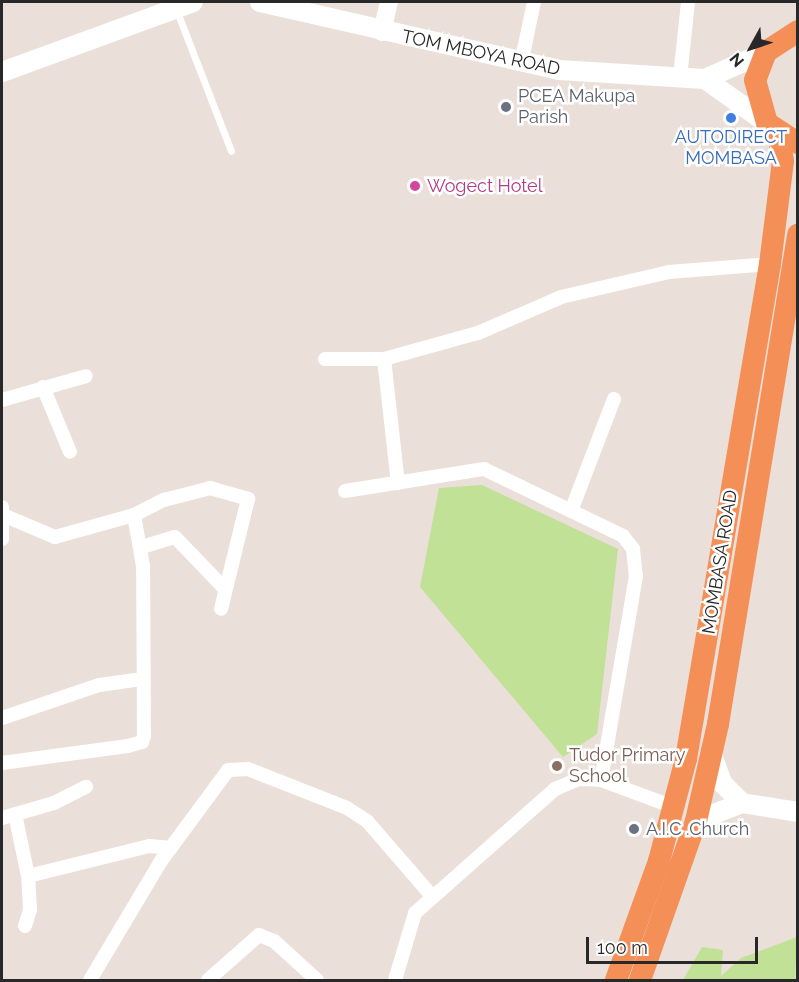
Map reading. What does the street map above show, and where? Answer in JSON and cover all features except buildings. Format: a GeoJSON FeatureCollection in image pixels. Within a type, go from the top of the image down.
{"type":"FeatureCollection","features":[{"type":"Feature","properties":{"kind":"highway"},"geometry":{"type":"LineString","coordinates":[[766,52],[798,31]]}},
{"type":"Feature","properties":{"kind":"highway","name":"MOMBASA ROAD"},"geometry":{"type":"LineString","coordinates":[[616,981],[674,807],[692,729],[770,264],[783,161],[781,133],[755,80],[766,52]]}},
{"type":"Feature","properties":{"kind":"highway","name":"MOMBASA ROAD"},"geometry":{"type":"LineString","coordinates":[[640,981],[696,821],[712,755],[798,235]]}},
{"type":"Feature","properties":{"kind":"main road","name":"TOM MBOYA ROAD"},"geometry":{"type":"LineString","coordinates":[[260,2],[521,64],[705,79]]}},
{"type":"Feature","properties":{"kind":"main road"},"geometry":{"type":"LineString","coordinates":[[2,72],[184,4]]}},
{"type":"Feature","properties":{"kind":"main road"},"geometry":{"type":"LineString","coordinates":[[2,58],[74,46]]}},
{"type":"Feature","properties":{"kind":"main road"},"geometry":{"type":"LineString","coordinates":[[705,79],[766,52]]}},
{"type":"Feature","properties":{"kind":"main road"},"geometry":{"type":"LineString","coordinates":[[705,79],[781,133]]}},
{"type":"Feature","properties":{"kind":"main road"},"geometry":{"type":"LineString","coordinates":[[712,755],[722,783],[742,803]]}},
{"type":"Feature","properties":{"kind":"main road"},"geometry":{"type":"LineString","coordinates":[[696,821],[742,803],[798,812]]}},
{"type":"Feature","properties":{"kind":"street"},"geometry":{"type":"LineString","coordinates":[[382,32],[389,2]]}},
{"type":"Feature","properties":{"kind":"street"},"geometry":{"type":"LineString","coordinates":[[521,64],[534,2]]}},
{"type":"Feature","properties":{"kind":"street"},"geometry":{"type":"LineString","coordinates":[[680,78],[688,2]]}},
{"type":"Feature","properties":{"kind":"street"},"geometry":{"type":"LineString","coordinates":[[325,358],[384,359],[478,333],[561,297],[689,269],[770,264]]}},
{"type":"Feature","properties":{"kind":"street"},"geometry":{"type":"LineString","coordinates":[[384,359],[398,483]]}},
{"type":"Feature","properties":{"kind":"street"},"geometry":{"type":"LineString","coordinates":[[2,400],[86,376]]}},
{"type":"Feature","properties":{"kind":"street"},"geometry":{"type":"LineString","coordinates":[[43,387],[70,452]]}},
{"type":"Feature","properties":{"kind":"street"},"geometry":{"type":"LineString","coordinates":[[570,511],[614,399]]}},
{"type":"Feature","properties":{"kind":"street"},"geometry":{"type":"LineString","coordinates":[[345,491],[398,483],[430,474],[484,470],[623,537],[636,561],[601,780]]}},
{"type":"Feature","properties":{"kind":"street"},"geometry":{"type":"LineString","coordinates":[[2,539],[3,512],[55,537],[134,516],[164,500],[210,488],[248,499],[221,609]]}},
{"type":"Feature","properties":{"kind":"street"},"geometry":{"type":"LineString","coordinates":[[2,763],[142,742],[142,547],[134,516]]}},
{"type":"Feature","properties":{"kind":"street"},"geometry":{"type":"LineString","coordinates":[[142,547],[175,537],[225,589]]}},
{"type":"Feature","properties":{"kind":"street"},"geometry":{"type":"LineString","coordinates":[[2,718],[99,685],[142,679]]}},
{"type":"Feature","properties":{"kind":"street"},"geometry":{"type":"LineString","coordinates":[[90,981],[171,848],[220,775],[248,770],[367,821],[432,896]]}},
{"type":"Feature","properties":{"kind":"street"},"geometry":{"type":"LineString","coordinates":[[395,981],[412,920],[432,896],[555,789],[578,779],[601,780],[674,807]]}},
{"type":"Feature","properties":{"kind":"street"},"geometry":{"type":"LineString","coordinates":[[25,926],[30,910],[28,876],[8,816],[86,787]]}},
{"type":"Feature","properties":{"kind":"street"},"geometry":{"type":"LineString","coordinates":[[28,876],[149,846],[171,848]]}},
{"type":"Feature","properties":{"kind":"street"},"geometry":{"type":"LineString","coordinates":[[208,981],[259,935],[274,941],[317,981]]}},
{"type":"Feature","properties":{"kind":"lane"},"geometry":{"type":"LineString","coordinates":[[184,4],[231,151]]}},
{"type":"Feature","properties":{"kind":"green space"},"geometry":{"type":"Polygon","coordinates":[[[482,485],[618,549],[597,734],[563,757],[420,587],[439,488],[482,485]]]}},
{"type":"Feature","properties":{"kind":"green space"},"geometry":{"type":"Polygon","coordinates":[[[797,937],[795,980],[683,980],[702,947],[723,950],[721,976],[741,958],[797,937]]]}},
{"type":"Feature","properties":{"kind":"place","name":"PCEA Makupa Parish"},"geometry":{"type":"Point","coordinates":[506,107]}},
{"type":"Feature","properties":{"kind":"place","name":"AUTODIRECT MOMBASA"},"geometry":{"type":"Point","coordinates":[731,118]}},
{"type":"Feature","properties":{"kind":"place","name":"Wogect Hotel"},"geometry":{"type":"Point","coordinates":[415,186]}},
{"type":"Feature","properties":{"kind":"place","name":"Tudor Primary School"},"geometry":{"type":"Point","coordinates":[557,766]}},
{"type":"Feature","properties":{"kind":"place","name":"A.I.C .Church"},"geometry":{"type":"Point","coordinates":[634,829]}}]}
